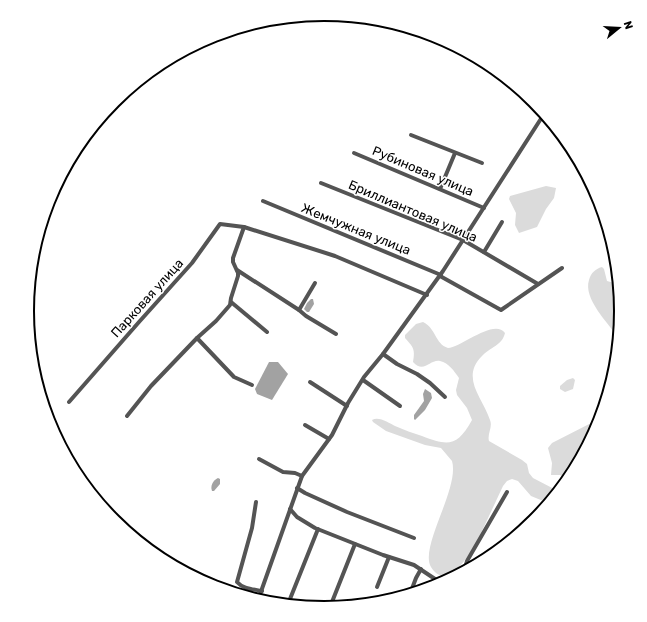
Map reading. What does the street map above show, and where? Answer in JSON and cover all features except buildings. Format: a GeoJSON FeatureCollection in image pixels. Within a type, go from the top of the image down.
{"type":"FeatureCollection","features":[{"type":"Feature","properties":{"kind":"street"},"geometry":{"type":"LineString","coordinates":[[256,502],[252,528],[237,582],[240,586],[262,591],[302,476],[329,439],[363,380],[441,275],[541,119]]}},
{"type":"Feature","properties":{"kind":"street"},"geometry":{"type":"LineString","coordinates":[[411,135],[482,163]]}},
{"type":"Feature","properties":{"kind":"street","name":"Рубиновая улица"},"geometry":{"type":"LineString","coordinates":[[354,153],[484,208]]}},
{"type":"Feature","properties":{"kind":"street"},"geometry":{"type":"LineString","coordinates":[[440,189],[455,153]]}},
{"type":"Feature","properties":{"kind":"street","name":"Бриллиантовая улица"},"geometry":{"type":"LineString","coordinates":[[321,183],[463,240],[538,284]]}},
{"type":"Feature","properties":{"kind":"street","name":"Жемчужная улица"},"geometry":{"type":"LineString","coordinates":[[263,201],[441,275],[501,310],[562,268]]}},
{"type":"Feature","properties":{"kind":"street"},"geometry":{"type":"LineString","coordinates":[[484,252],[502,222]]}},
{"type":"Feature","properties":{"kind":"street","name":"Парковая улица"},"geometry":{"type":"LineString","coordinates":[[69,402],[192,263],[218,226],[222,224],[244,227]]}},
{"type":"Feature","properties":{"kind":"street"},"geometry":{"type":"LineString","coordinates":[[127,416],[151,386],[197,338],[225,312],[230,305],[238,276],[233,258],[244,227],[335,256],[427,295]]}},
{"type":"Feature","properties":{"kind":"street"},"geometry":{"type":"LineString","coordinates":[[237,270],[336,334]]}},
{"type":"Feature","properties":{"kind":"street"},"geometry":{"type":"LineString","coordinates":[[299,310],[315,283]]}},
{"type":"Feature","properties":{"kind":"street"},"geometry":{"type":"LineString","coordinates":[[231,302],[267,332]]}},
{"type":"Feature","properties":{"kind":"street"},"geometry":{"type":"LineString","coordinates":[[197,338],[234,377],[252,384]]}},
{"type":"Feature","properties":{"kind":"street"},"geometry":{"type":"LineString","coordinates":[[383,354],[430,383],[445,397]]}},
{"type":"Feature","properties":{"kind":"street"},"geometry":{"type":"LineString","coordinates":[[363,380],[400,406]]}},
{"type":"Feature","properties":{"kind":"street"},"geometry":{"type":"LineString","coordinates":[[310,382],[347,406]]}},
{"type":"Feature","properties":{"kind":"street"},"geometry":{"type":"LineString","coordinates":[[305,425],[329,439]]}},
{"type":"Feature","properties":{"kind":"street"},"geometry":{"type":"LineString","coordinates":[[259,459],[283,472],[295,473],[302,476]]}},
{"type":"Feature","properties":{"kind":"street"},"geometry":{"type":"LineString","coordinates":[[297,488],[347,512],[414,538]]}},
{"type":"Feature","properties":{"kind":"street"},"geometry":{"type":"LineString","coordinates":[[466,563],[507,492]]}},
{"type":"Feature","properties":{"kind":"street"},"geometry":{"type":"LineString","coordinates":[[290,509],[304,521],[318,529],[389,557],[414,565],[435,579]]}},
{"type":"Feature","properties":{"kind":"street"},"geometry":{"type":"LineString","coordinates":[[290,599],[318,529]]}},
{"type":"Feature","properties":{"kind":"street"},"geometry":{"type":"LineString","coordinates":[[333,601],[355,544]]}},
{"type":"Feature","properties":{"kind":"street"},"geometry":{"type":"LineString","coordinates":[[377,587],[389,557]]}},
{"type":"Feature","properties":{"kind":"street"},"geometry":{"type":"LineString","coordinates":[[413,587],[421,569]]}},
{"type":"Feature","properties":{"kind":"shaded area"},"geometry":{"type":"Polygon","coordinates":[[[546,186],[556,188],[554,198],[546,209],[537,227],[519,233],[515,225],[516,213],[509,199],[510,196],[546,186]]]}},
{"type":"Feature","properties":{"kind":"shaded area"},"geometry":{"type":"Polygon","coordinates":[[[602,267],[604,269],[607,281],[612,282],[614,311],[613,331],[598,310],[590,295],[588,287],[589,280],[592,273],[602,267]]]}},
{"type":"Feature","properties":{"kind":"shaded area"},"geometry":{"type":"Polygon","coordinates":[[[311,299],[313,299],[314,304],[309,312],[307,312],[304,309],[311,299]]]}},
{"type":"Feature","properties":{"kind":"shaded area"},"geometry":{"type":"Polygon","coordinates":[[[423,322],[431,328],[440,343],[448,348],[478,334],[493,329],[500,329],[505,333],[499,344],[482,356],[476,364],[473,372],[475,388],[491,423],[489,441],[522,460],[527,464],[529,473],[533,478],[553,489],[543,501],[531,496],[518,481],[512,479],[507,481],[503,486],[475,546],[461,565],[442,576],[437,574],[431,567],[429,558],[430,546],[450,486],[453,472],[452,461],[441,448],[425,445],[386,431],[372,420],[381,419],[395,426],[439,442],[451,442],[462,435],[472,420],[467,408],[457,395],[456,390],[459,378],[451,368],[440,361],[420,367],[413,362],[413,349],[405,338],[405,335],[416,324],[423,322]]]}},
{"type":"Feature","properties":{"kind":"shaded area"},"geometry":{"type":"Polygon","coordinates":[[[269,362],[278,362],[288,374],[272,400],[257,394],[255,389],[269,362]]]}},
{"type":"Feature","properties":{"kind":"shaded area"},"geometry":{"type":"Polygon","coordinates":[[[573,378],[575,380],[573,389],[565,392],[560,389],[560,386],[567,380],[573,378]]]}},
{"type":"Feature","properties":{"kind":"shaded area"},"geometry":{"type":"Polygon","coordinates":[[[425,389],[431,393],[432,398],[425,410],[415,420],[414,415],[424,401],[423,394],[425,389]]]}},
{"type":"Feature","properties":{"kind":"shaded area"},"geometry":{"type":"Polygon","coordinates":[[[590,423],[575,456],[562,476],[551,475],[552,463],[548,448],[552,443],[590,423]]]}},
{"type":"Feature","properties":{"kind":"shaded area"},"geometry":{"type":"Polygon","coordinates":[[[218,478],[220,479],[220,484],[214,491],[212,491],[212,483],[218,478]]]}}]}
